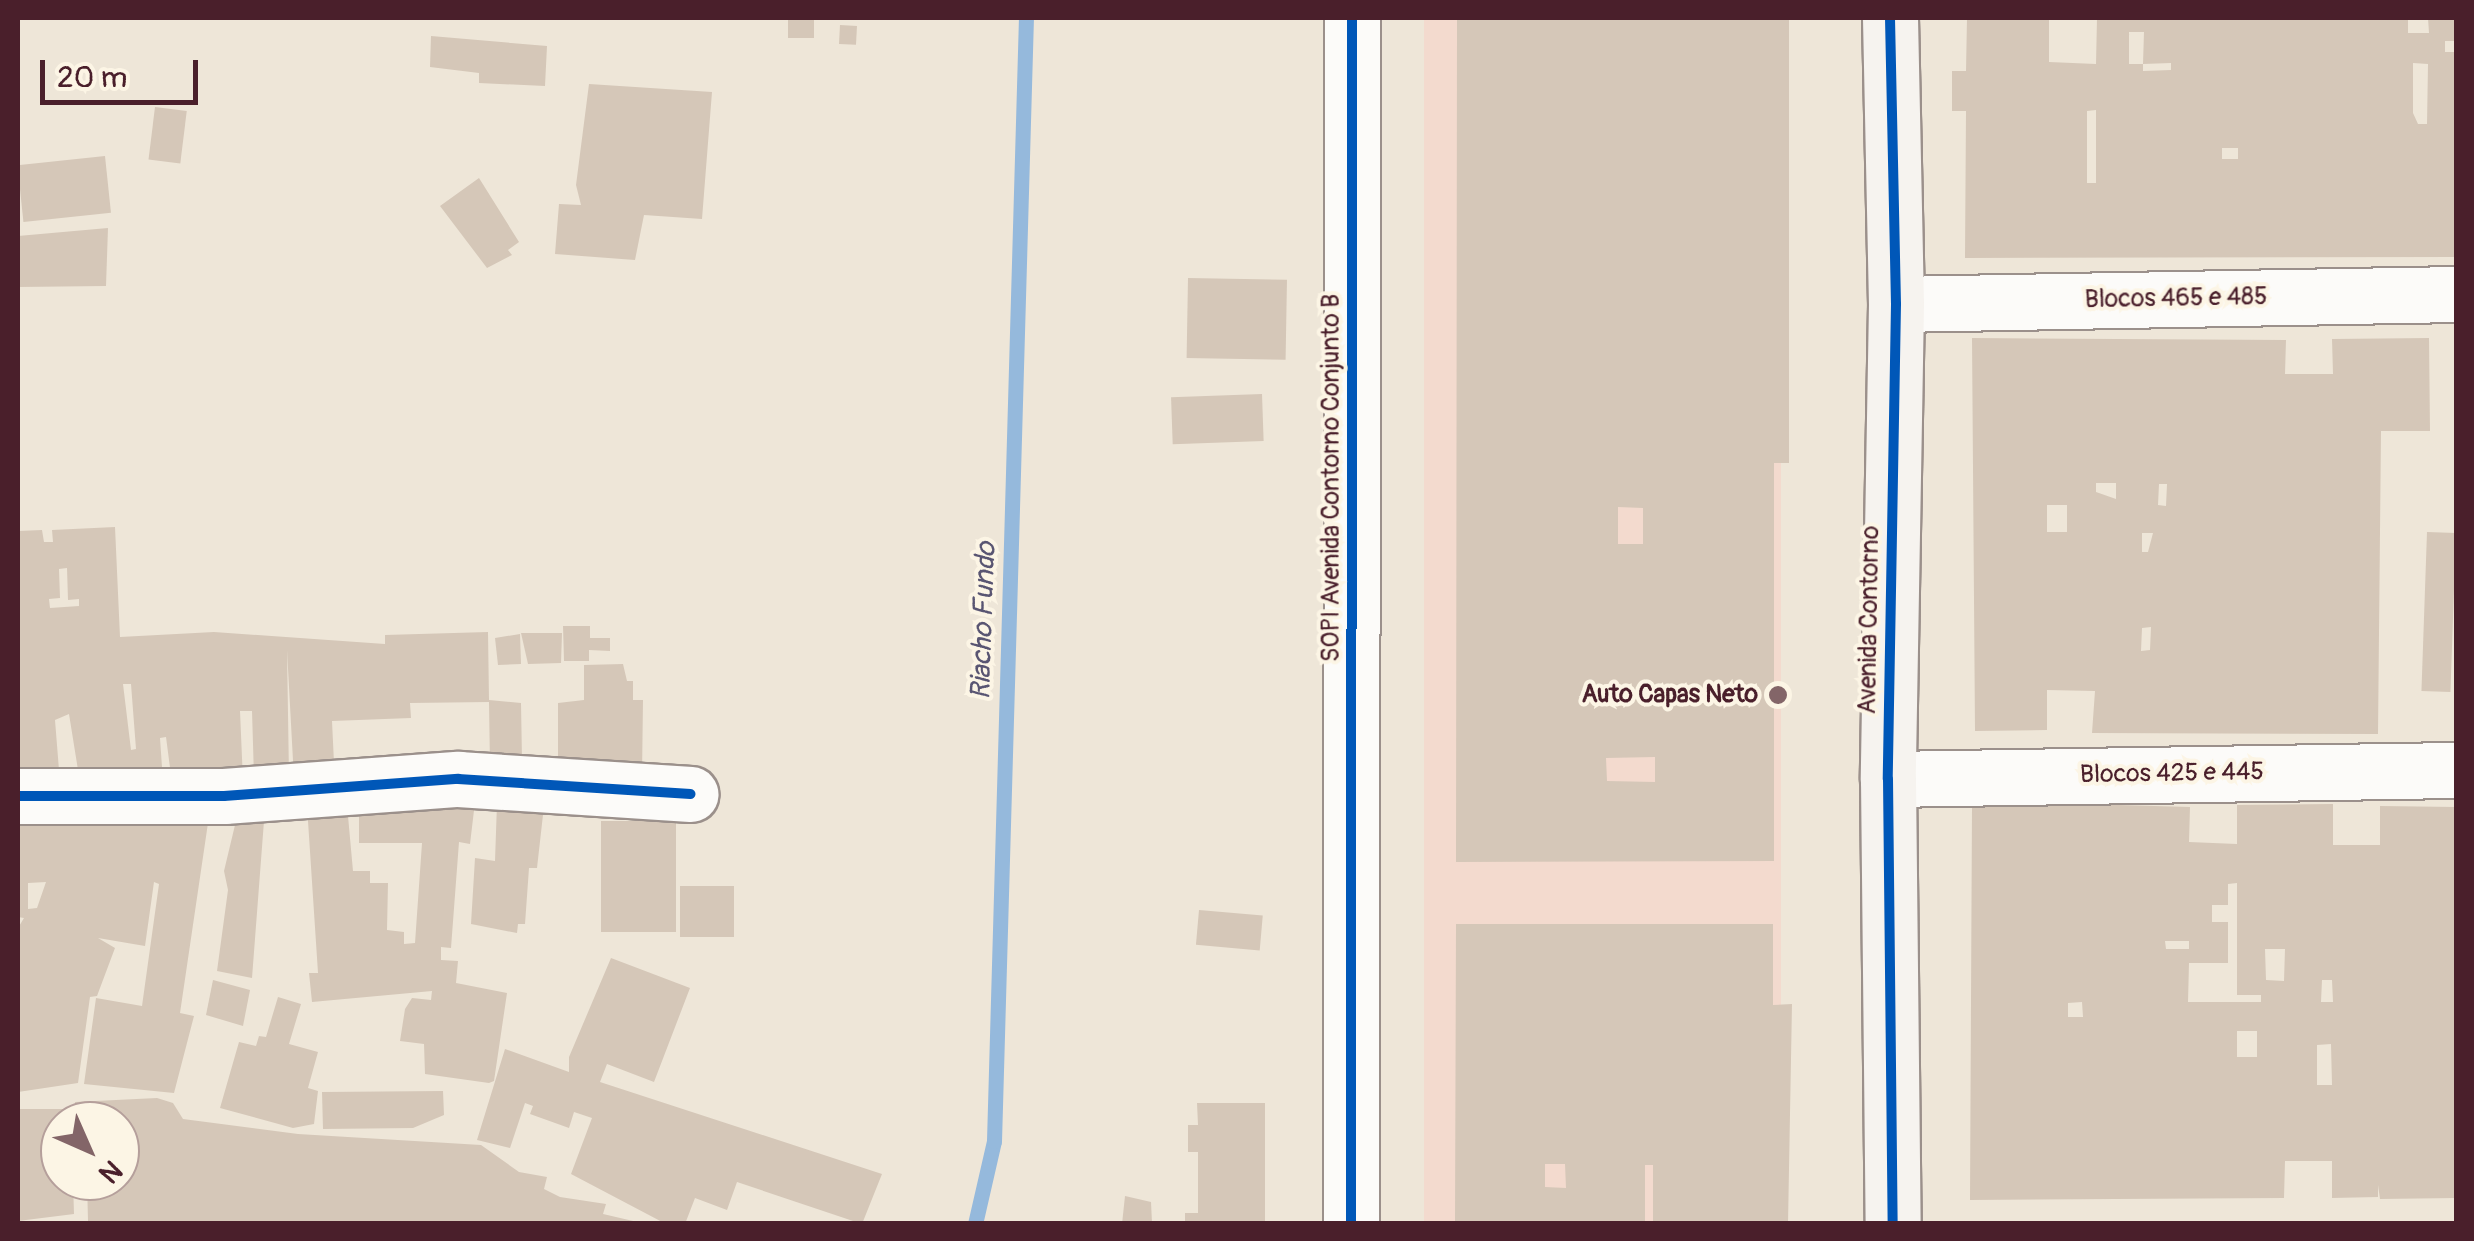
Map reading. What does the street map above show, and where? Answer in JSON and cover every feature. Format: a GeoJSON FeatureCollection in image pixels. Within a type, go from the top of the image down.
{"type":"FeatureCollection","features":[{"type":"Feature","properties":{"kind":"street","name":"Avenida Contorno"},"geometry":{"type":"LineString","coordinates":[[1890,18],[1896,304],[1888,779],[1893,1224]]}},
{"type":"Feature","properties":{"kind":"street","name":"SOPI Avenida Contorno Conjunto B"},"geometry":{"type":"LineString","coordinates":[[1351,1224],[1352,28]]}},
{"type":"Feature","properties":{"kind":"street","name":"Blocos 465 e 485"},"geometry":{"type":"LineString","coordinates":[[1896,304],[2456,294]]}},
{"type":"Feature","properties":{"kind":"street","name":"Blocos 425 e 445"},"geometry":{"type":"LineString","coordinates":[[1888,779],[2456,770]]}},
{"type":"Feature","properties":{"kind":"street"},"geometry":{"type":"LineString","coordinates":[[18,796],[224,796],[458,779],[691,794]]}},
{"type":"Feature","properties":{"kind":"shaded area"},"geometry":{"type":"Polygon","coordinates":[[[1424,18],[1781,18],[1781,1223],[1424,1223],[1424,18]]]}},
{"type":"Feature","properties":{"kind":"building"},"geometry":{"type":"Polygon","coordinates":[[[788,18],[814,18],[814,38],[788,38],[788,18]]]}},
{"type":"Feature","properties":{"kind":"building"},"geometry":{"type":"Polygon","coordinates":[[[1457,18],[1789,18],[1789,463],[1774,463],[1774,861],[1456,862],[1457,18]],[[1618,507],[1618,544],[1643,544],[1643,508],[1618,507]],[[1655,757],[1606,758],[1607,781],[1655,782],[1655,757]]]}},
{"type":"Feature","properties":{"kind":"building"},"geometry":{"type":"Polygon","coordinates":[[[1967,18],[2049,18],[2049,62],[2096,64],[2097,18],[2408,18],[2408,33],[2429,33],[2428,18],[2456,18],[2454,41],[2445,41],[2445,52],[2456,52],[2456,257],[1965,258],[1966,111],[1952,111],[1952,71],[1966,71],[1967,18]],[[2129,32],[2129,64],[2143,64],[2144,32],[2129,32]],[[2171,63],[2143,64],[2143,71],[2171,70],[2171,63]],[[2413,63],[2413,113],[2418,124],[2427,124],[2428,64],[2413,63]],[[2096,110],[2087,111],[2087,183],[2096,183],[2096,110]],[[2222,148],[2222,159],[2238,159],[2238,148],[2222,148]]]}},
{"type":"Feature","properties":{"kind":"building"},"geometry":{"type":"Polygon","coordinates":[[[840,25],[857,26],[856,45],[839,44],[840,25]]]}},
{"type":"Feature","properties":{"kind":"building"},"geometry":{"type":"Polygon","coordinates":[[[431,36],[547,46],[545,86],[479,83],[479,73],[430,67],[431,36]]]}},
{"type":"Feature","properties":{"kind":"building"},"geometry":{"type":"Polygon","coordinates":[[[589,84],[712,92],[702,219],[644,215],[635,260],[555,254],[559,204],[581,205],[576,185],[589,84]]]}},
{"type":"Feature","properties":{"kind":"building"},"geometry":{"type":"Polygon","coordinates":[[[155,107],[187,111],[180,164],[149,160],[155,107]]]}},
{"type":"Feature","properties":{"kind":"building"},"geometry":{"type":"Polygon","coordinates":[[[105,156],[111,213],[23,222],[18,165],[105,156]]]}},
{"type":"Feature","properties":{"kind":"building"},"geometry":{"type":"Polygon","coordinates":[[[479,178],[519,242],[508,250],[512,255],[487,268],[440,206],[479,178]]]}},
{"type":"Feature","properties":{"kind":"building"},"geometry":{"type":"Polygon","coordinates":[[[108,228],[106,286],[18,287],[18,236],[108,228]]]}},
{"type":"Feature","properties":{"kind":"building"},"geometry":{"type":"Polygon","coordinates":[[[1188,278],[1287,280],[1286,360],[1187,358],[1188,278]]]}},
{"type":"Feature","properties":{"kind":"building"},"geometry":{"type":"Polygon","coordinates":[[[1972,338],[2286,340],[2285,374],[2333,374],[2332,339],[2429,338],[2430,431],[2381,431],[2378,734],[2092,733],[2095,691],[2047,690],[2047,730],[1975,731],[1972,338]],[[2096,483],[2096,492],[2116,499],[2116,483],[2096,483]],[[2159,484],[2158,505],[2166,506],[2167,484],[2159,484]],[[2047,505],[2047,532],[2067,532],[2067,505],[2047,505]],[[2142,533],[2142,552],[2148,552],[2153,533],[2142,533]],[[2151,627],[2142,628],[2141,651],[2150,650],[2151,627]]]}},
{"type":"Feature","properties":{"kind":"building"},"geometry":{"type":"Polygon","coordinates":[[[1262,394],[1264,441],[1173,444],[1171,397],[1262,394]]]}},
{"type":"Feature","properties":{"kind":"building"},"geometry":{"type":"Polygon","coordinates":[[[115,527],[120,637],[214,632],[385,644],[385,635],[488,632],[489,700],[521,703],[522,760],[490,765],[489,702],[410,703],[411,718],[332,721],[334,763],[294,779],[287,650],[289,776],[254,777],[252,711],[240,711],[243,781],[172,783],[166,737],[160,738],[162,767],[78,770],[69,714],[55,720],[59,770],[18,775],[18,531],[42,530],[44,542],[53,542],[52,530],[115,527]],[[67,568],[59,569],[60,598],[49,599],[50,608],[79,606],[79,599],[68,600],[67,568]],[[123,684],[131,750],[136,749],[131,684],[123,684]]]}},
{"type":"Feature","properties":{"kind":"building"},"geometry":{"type":"Polygon","coordinates":[[[2427,532],[2456,533],[2450,692],[2421,691],[2427,532]]]}},
{"type":"Feature","properties":{"kind":"building"},"geometry":{"type":"Polygon","coordinates":[[[563,626],[590,626],[590,638],[610,638],[610,651],[589,650],[589,661],[564,661],[563,626]]]}},
{"type":"Feature","properties":{"kind":"building"},"geometry":{"type":"Polygon","coordinates":[[[521,633],[562,633],[561,663],[528,664],[521,633]]]}},
{"type":"Feature","properties":{"kind":"building"},"geometry":{"type":"Polygon","coordinates":[[[520,634],[521,664],[498,665],[495,638],[520,634]]]}},
{"type":"Feature","properties":{"kind":"building"},"geometry":{"type":"Polygon","coordinates":[[[623,664],[627,681],[633,681],[633,700],[643,700],[642,776],[558,765],[558,703],[584,700],[584,665],[623,664]]]}},
{"type":"Feature","properties":{"kind":"building"},"geometry":{"type":"Polygon","coordinates":[[[475,802],[470,844],[459,842],[451,948],[441,947],[441,960],[458,961],[456,983],[507,993],[494,1081],[489,1083],[425,1074],[424,1044],[400,1041],[405,1009],[412,998],[431,1000],[432,991],[312,1002],[309,973],[318,973],[307,806],[347,805],[353,871],[370,871],[370,883],[388,883],[387,930],[404,932],[404,944],[415,943],[422,843],[359,843],[359,807],[475,802]]]}},
{"type":"Feature","properties":{"kind":"building"},"geometry":{"type":"Polygon","coordinates":[[[497,803],[544,806],[537,868],[529,868],[525,924],[518,924],[517,933],[471,924],[475,858],[495,861],[497,803]]]}},
{"type":"Feature","properties":{"kind":"building"},"geometry":{"type":"Polygon","coordinates":[[[2333,804],[2333,845],[2380,845],[2380,806],[2456,807],[2456,1198],[2380,1199],[2378,1185],[2378,1197],[2332,1198],[2332,1161],[2285,1161],[2284,1198],[1970,1200],[1972,805],[2190,807],[2189,842],[2237,844],[2237,805],[2333,804]],[[2237,883],[2228,884],[2228,905],[2212,905],[2212,922],[2228,922],[2228,963],[2189,963],[2188,1002],[2261,1002],[2261,995],[2237,995],[2237,883]],[[2165,941],[2166,949],[2189,949],[2189,941],[2165,941]],[[2265,949],[2266,980],[2284,981],[2285,949],[2265,949]],[[2322,980],[2321,1002],[2333,1002],[2332,980],[2322,980]],[[2082,1002],[2068,1003],[2068,1017],[2083,1017],[2082,1002]],[[2237,1031],[2237,1057],[2257,1057],[2257,1031],[2237,1031]],[[2331,1044],[2317,1045],[2317,1085],[2332,1085],[2331,1044]]]}},
{"type":"Feature","properties":{"kind":"building"},"geometry":{"type":"Polygon","coordinates":[[[18,820],[208,823],[180,1013],[194,1016],[174,1093],[84,1084],[96,998],[142,1006],[159,884],[154,882],[145,946],[98,938],[115,948],[97,996],[90,997],[78,1083],[18,1092],[18,928],[24,918],[18,917],[18,820]],[[46,882],[28,883],[28,909],[37,908],[46,882]]]}},
{"type":"Feature","properties":{"kind":"building"},"geometry":{"type":"Polygon","coordinates":[[[264,821],[252,978],[217,971],[228,890],[224,871],[235,825],[264,821]]]}},
{"type":"Feature","properties":{"kind":"building"},"geometry":{"type":"Polygon","coordinates":[[[601,821],[676,821],[676,932],[601,932],[601,821]]]}},
{"type":"Feature","properties":{"kind":"building"},"geometry":{"type":"Polygon","coordinates":[[[680,886],[734,886],[734,937],[680,937],[680,886]]]}},
{"type":"Feature","properties":{"kind":"building"},"geometry":{"type":"Polygon","coordinates":[[[1199,910],[1263,916],[1260,950],[1196,945],[1199,910]]]}},
{"type":"Feature","properties":{"kind":"building"},"geometry":{"type":"Polygon","coordinates":[[[1456,924],[1773,924],[1773,1005],[1792,1004],[1788,1224],[1653,1224],[1653,1165],[1645,1165],[1645,1224],[1455,1224],[1456,924]],[[1545,1164],[1545,1187],[1566,1188],[1565,1164],[1545,1164]]]}},
{"type":"Feature","properties":{"kind":"building"},"geometry":{"type":"Polygon","coordinates":[[[611,958],[690,988],[654,1082],[607,1064],[600,1082],[882,1174],[862,1224],[737,1182],[727,1210],[695,1198],[685,1224],[666,1224],[571,1174],[592,1118],[574,1112],[569,1128],[530,1114],[533,1106],[525,1103],[510,1148],[477,1140],[505,1049],[569,1072],[569,1057],[611,958]]]}},
{"type":"Feature","properties":{"kind":"building"},"geometry":{"type":"Polygon","coordinates":[[[213,980],[250,990],[243,1026],[206,1015],[213,980]]]}},
{"type":"Feature","properties":{"kind":"building"},"geometry":{"type":"Polygon","coordinates":[[[278,997],[301,1004],[289,1044],[318,1052],[308,1088],[318,1091],[314,1124],[293,1128],[220,1108],[239,1042],[256,1046],[259,1036],[266,1037],[278,997]]]}},
{"type":"Feature","properties":{"kind":"building"},"geometry":{"type":"Polygon","coordinates":[[[443,1091],[444,1115],[413,1128],[323,1129],[322,1092],[443,1091]]]}},
{"type":"Feature","properties":{"kind":"building"},"geometry":{"type":"Polygon","coordinates":[[[157,1098],[173,1103],[183,1119],[298,1134],[481,1145],[519,1172],[547,1177],[544,1189],[560,1197],[606,1204],[603,1214],[646,1224],[88,1221],[88,1201],[140,1201],[140,1101],[96,1101],[157,1098]]]}},
{"type":"Feature","properties":{"kind":"building"},"geometry":{"type":"Polygon","coordinates":[[[1197,1103],[1265,1103],[1265,1224],[1185,1224],[1185,1213],[1198,1213],[1198,1152],[1188,1152],[1188,1125],[1198,1125],[1197,1103]]]}},
{"type":"Feature","properties":{"kind":"building"},"geometry":{"type":"Polygon","coordinates":[[[18,1109],[40,1109],[40,1201],[74,1201],[74,1214],[18,1221],[18,1109]]]}},
{"type":"Feature","properties":{"kind":"building"},"geometry":{"type":"Polygon","coordinates":[[[1125,1196],[1151,1202],[1152,1223],[1122,1224],[1125,1196]]]}},
{"type":"Feature","properties":{"kind":"waterway","name":"Riacho Fundo"},"geometry":{"type":"LineString","coordinates":[[975,1224],[994,1141],[1026,18]]}},
{"type":"Feature","properties":{"kind":"cycle path"},"geometry":{"type":"LineString","coordinates":[[1351,1224],[1352,18]]}},
{"type":"Feature","properties":{"kind":"cycle path"},"geometry":{"type":"LineString","coordinates":[[1890,18],[1896,304],[1888,779],[1893,1224]]}},
{"type":"Feature","properties":{"kind":"cycle path"},"geometry":{"type":"LineString","coordinates":[[18,796],[224,796],[458,779],[691,794]]}},
{"type":"Feature","properties":{"kind":"place","name":"Auto Capas Neto"},"geometry":{"type":"Point","coordinates":[1778,695]}}]}
